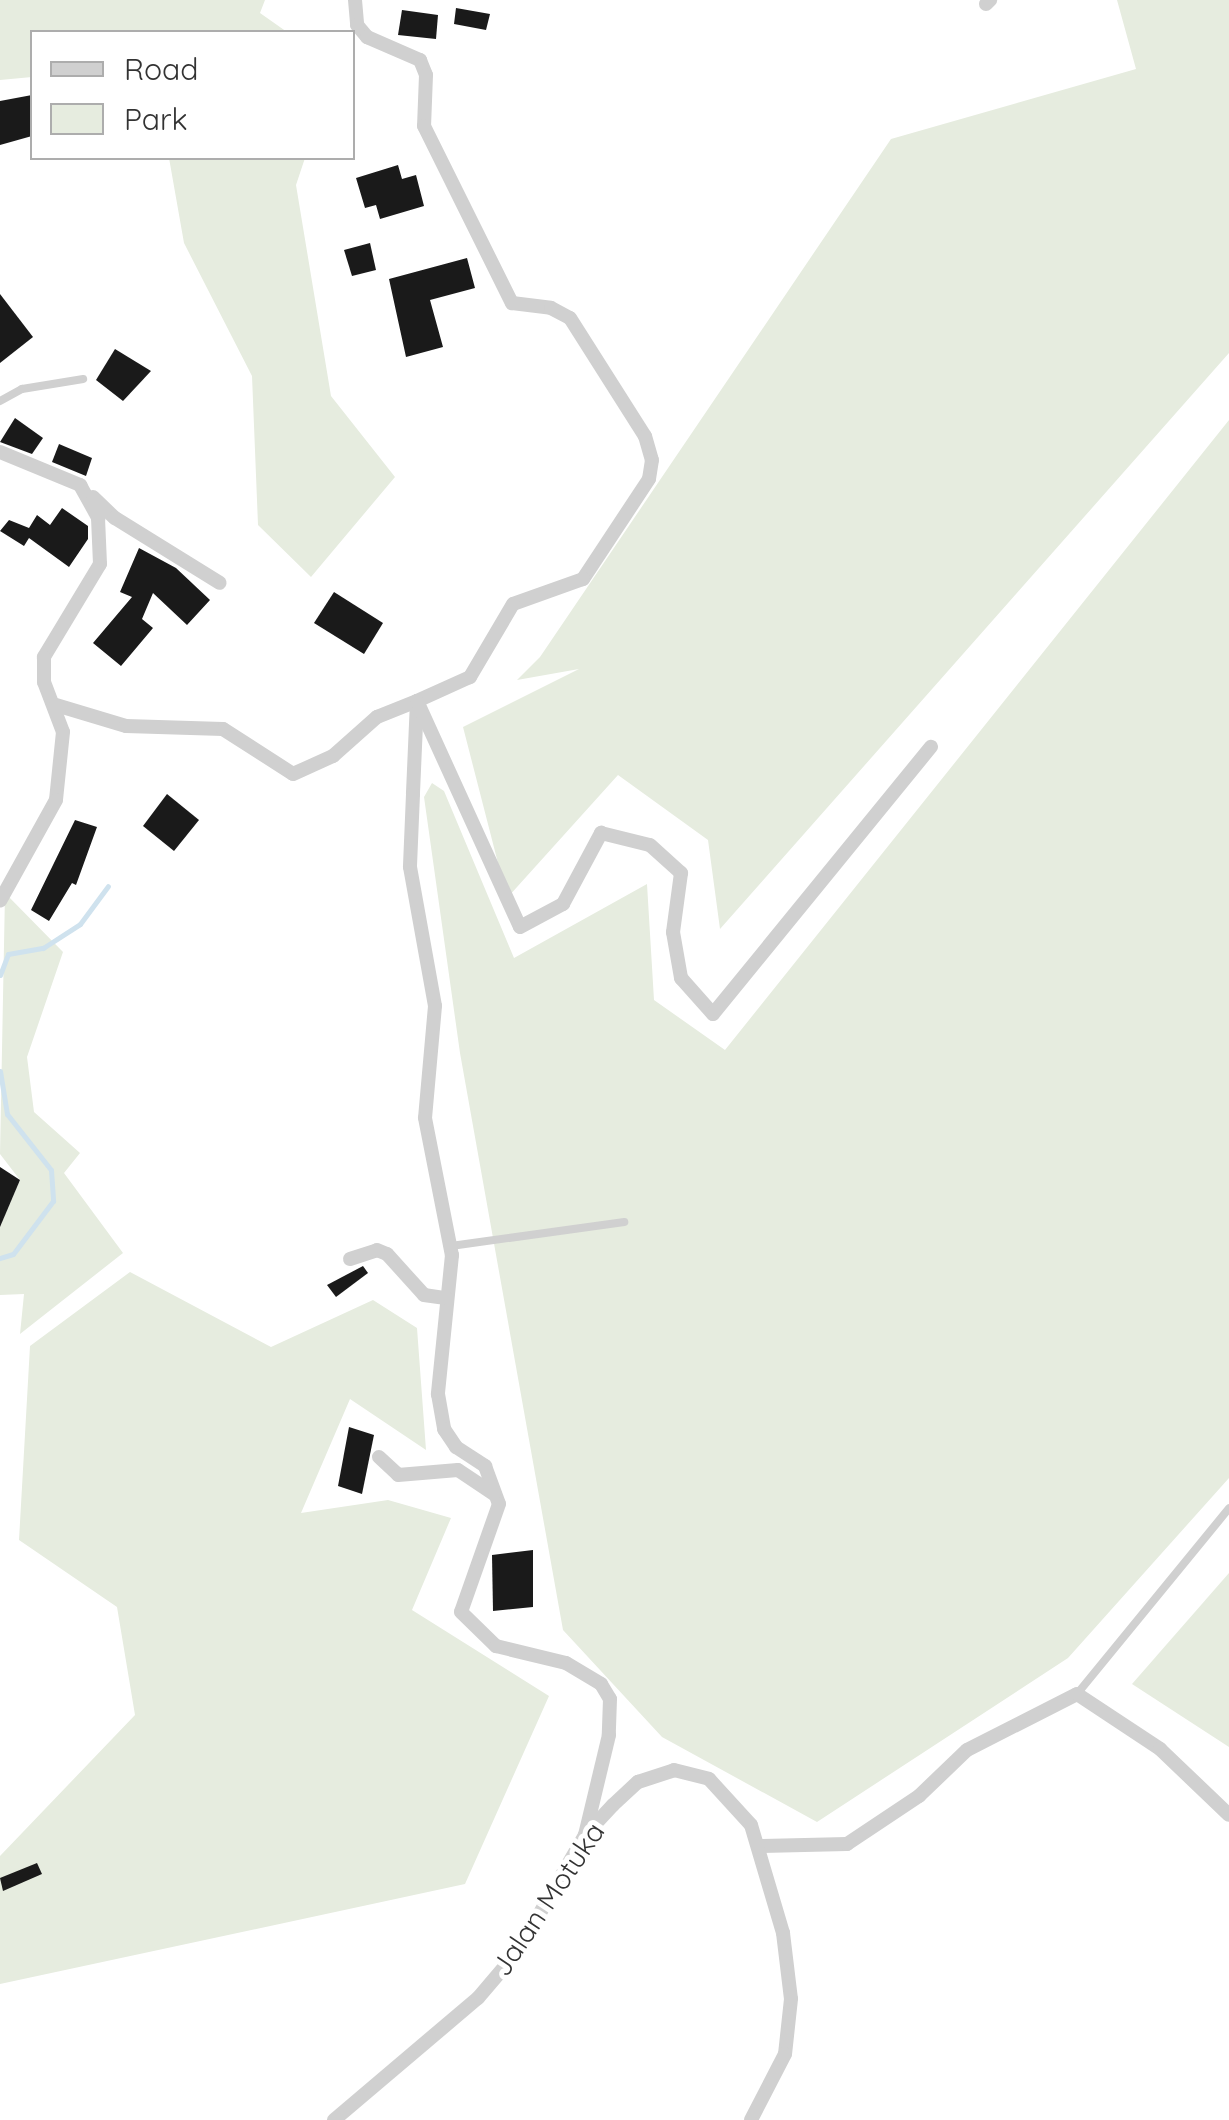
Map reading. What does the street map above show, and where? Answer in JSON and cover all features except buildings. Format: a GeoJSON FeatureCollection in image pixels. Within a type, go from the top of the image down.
{"type":"FeatureCollection","features":[{"type":"Feature","properties":{"kind":"street"},"geometry":{"type":"LineString","coordinates":[[56,705],[126,726],[223,729],[293,774],[332,756],[377,717],[417,701],[480,666],[514,604],[582,579],[649,478],[652,460],[644,436],[570,318],[551,308],[512,304],[424,126],[426,74],[420,60],[367,37],[358,25],[355,0]]}},
{"type":"Feature","properties":{"kind":"street"},"geometry":{"type":"LineString","coordinates":[[0,452],[80,485],[115,518],[220,582]]}},
{"type":"Feature","properties":{"kind":"street"},"geometry":{"type":"LineString","coordinates":[[0,901],[56,800],[63,732],[56,705],[44,682],[44,657],[100,564],[98,518],[80,485]]}},
{"type":"Feature","properties":{"kind":"street"},"geometry":{"type":"LineString","coordinates":[[417,701],[520,927],[563,904],[602,833],[650,845],[680,873],[673,932],[681,978],[713,1014],[931,747]]}},
{"type":"Feature","properties":{"kind":"street"},"geometry":{"type":"LineString","coordinates":[[417,701],[410,867],[435,1006],[425,1118],[450,1246],[438,1367],[444,1429],[485,1466],[500,1504],[461,1612],[496,1646],[566,1663],[601,1684],[610,1698],[610,1734],[585,1835]]}},
{"type":"Feature","properties":{"kind":"street"},"geometry":{"type":"LineString","coordinates":[[350,1259],[378,1250],[387,1254],[424,1294],[446,1298]]}},
{"type":"Feature","properties":{"kind":"street"},"geometry":{"type":"LineString","coordinates":[[378,1457],[398,1475],[458,1470],[480,1480],[500,1504]]}},
{"type":"Feature","properties":{"kind":"street"},"geometry":{"type":"LineString","coordinates":[[751,2120],[785,2054],[791,1999],[762,1846],[846,1844],[920,1796],[967,1750],[1077,1694],[1151,1742],[1229,1814]]}},
{"type":"Feature","properties":{"kind":"street","name":"Jalan Motuka"},"geometry":{"type":"LineString","coordinates":[[334,2120],[478,1998],[518,1951],[585,1835],[638,1782],[674,1770],[709,1779],[734,1803],[762,1846]]}},
{"type":"Feature","properties":{"kind":"lane"},"geometry":{"type":"LineString","coordinates":[[0,402],[22,390],[83,379]]}},
{"type":"Feature","properties":{"kind":"lane"},"geometry":{"type":"LineString","coordinates":[[450,1246],[624,1222]]}},
{"type":"Feature","properties":{"kind":"lane"},"geometry":{"type":"LineString","coordinates":[[1077,1694],[1229,1508]]}},
{"type":"Feature","properties":{"kind":"green space"},"geometry":{"type":"Polygon","coordinates":[[[0,0],[265,0],[260,13],[284,30],[30,30],[30,77],[0,80],[0,0]]]}},
{"type":"Feature","properties":{"kind":"green space"},"geometry":{"type":"Polygon","coordinates":[[[1117,0],[1229,0],[1229,353],[720,929],[708,840],[618,775],[507,898],[463,727],[579,669],[517,680],[540,657],[891,139],[1136,69],[1117,0]]]}},
{"type":"Feature","properties":{"kind":"green space"},"geometry":{"type":"Polygon","coordinates":[[[169,160],[304,160],[296,185],[331,396],[395,477],[311,577],[258,525],[252,376],[184,243],[169,160]]]}},
{"type":"Feature","properties":{"kind":"green space"},"geometry":{"type":"Polygon","coordinates":[[[1229,420],[1229,1478],[1068,1658],[817,1822],[662,1737],[563,1630],[460,1053],[424,797],[432,783],[444,791],[514,958],[647,884],[654,1000],[725,1050],[1229,420]]]}},
{"type":"Feature","properties":{"kind":"green space"},"geometry":{"type":"Polygon","coordinates":[[[5,893],[63,952],[27,1057],[34,1112],[80,1153],[64,1173],[123,1253],[20,1334],[24,1294],[0,1295],[0,1226],[20,1180],[0,1154],[5,893]]]}},
{"type":"Feature","properties":{"kind":"green space"},"geometry":{"type":"Polygon","coordinates":[[[130,1272],[271,1347],[373,1300],[417,1328],[426,1450],[350,1399],[301,1513],[388,1500],[451,1518],[412,1610],[549,1696],[465,1884],[0,1984],[0,1856],[135,1715],[117,1607],[19,1540],[30,1346],[130,1272]]]}},
{"type":"Feature","properties":{"kind":"green space"},"geometry":{"type":"Polygon","coordinates":[[[1229,1573],[1229,1747],[1132,1684],[1229,1573]]]}},
{"type":"Feature","properties":{"kind":"waterway"},"geometry":{"type":"LineString","coordinates":[[0,975],[8,954],[43,948],[80,924],[108,886]]}},
{"type":"Feature","properties":{"kind":"waterway"},"geometry":{"type":"LineString","coordinates":[[0,1071],[7,1114],[51,1170],[53,1201],[13,1254],[0,1258]]}}]}
